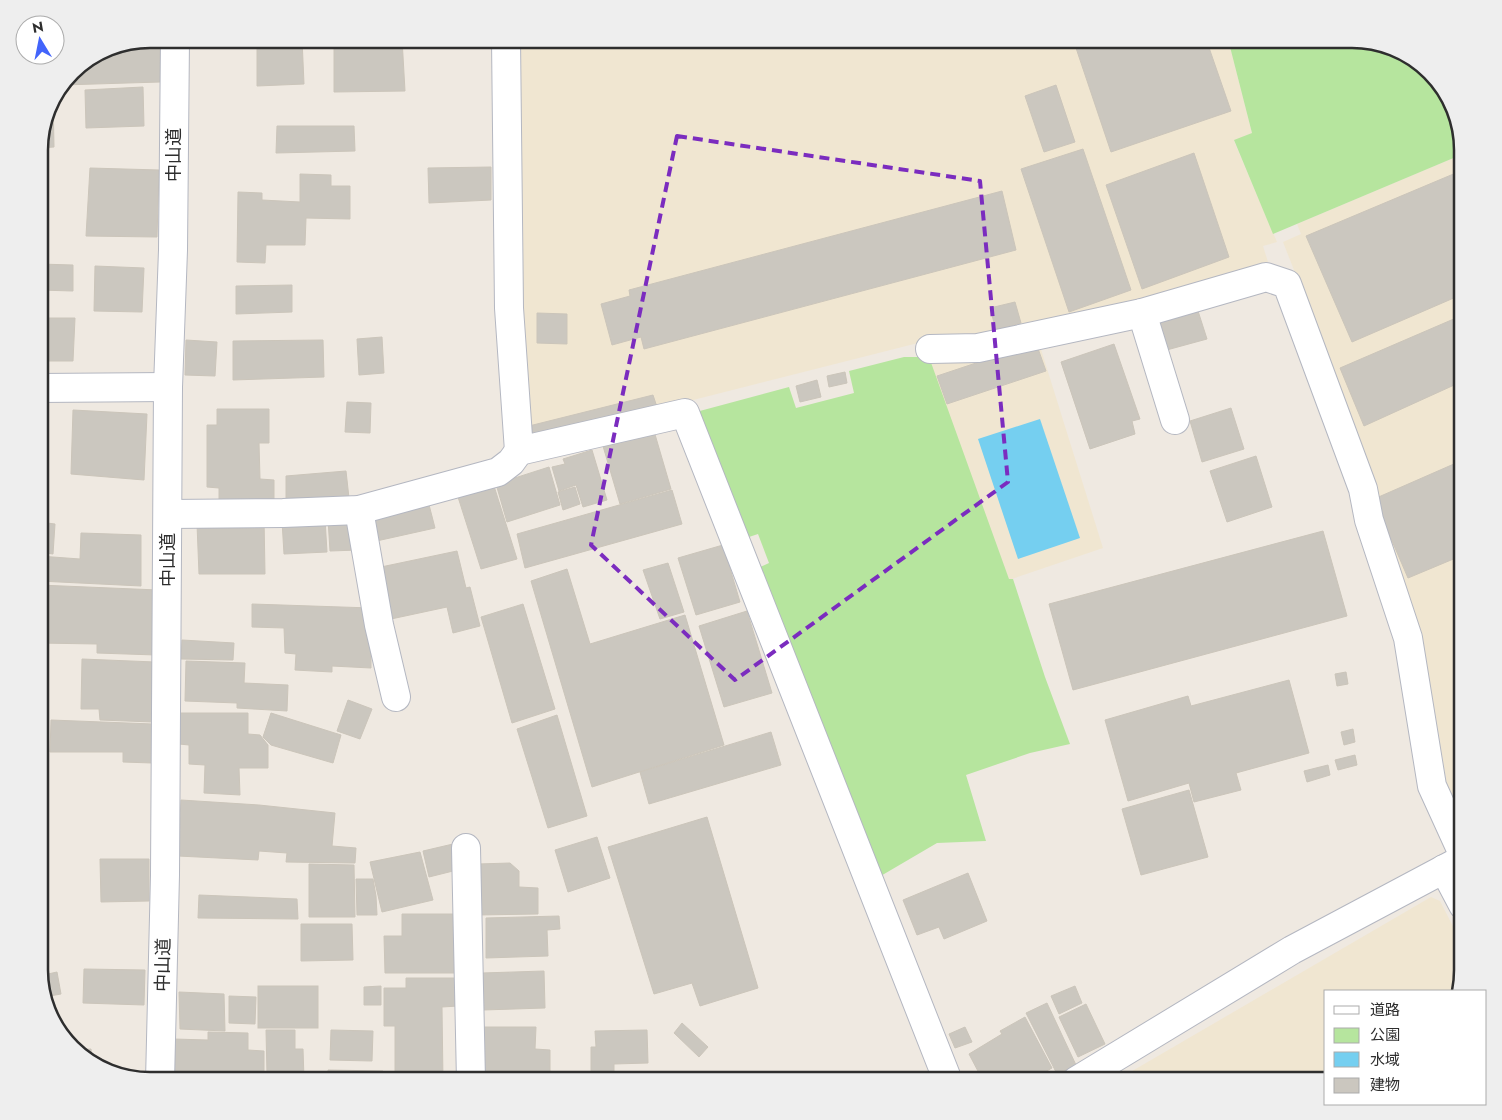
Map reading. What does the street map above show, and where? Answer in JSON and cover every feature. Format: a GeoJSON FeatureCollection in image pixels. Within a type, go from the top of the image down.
{"type":"FeatureCollection","features":[{"type":"Feature","properties":{"kind":"street","name":"中山道"},"geometry":{"type":"LineString","coordinates":[[160,1072],[165,875],[168,388],[173,250],[175,48]]}},
{"type":"Feature","properties":{"kind":"street"},"geometry":{"type":"LineString","coordinates":[[168,514],[359,510],[498,472],[511,462],[519,451],[509,308],[506,48]]}},
{"type":"Feature","properties":{"kind":"street"},"geometry":{"type":"LineString","coordinates":[[930,350],[978,348],[1142,313],[1266,277],[1287,284],[1363,489],[1369,520],[1408,638],[1432,786],[1454,852]]}},
{"type":"Feature","properties":{"kind":"street"},"geometry":{"type":"LineString","coordinates":[[1142,313],[1175,420]]}},
{"type":"Feature","properties":{"kind":"street"},"geometry":{"type":"LineString","coordinates":[[48,388],[168,388]]}},
{"type":"Feature","properties":{"kind":"street"},"geometry":{"type":"LineString","coordinates":[[519,451],[685,413],[944,1072]]}},
{"type":"Feature","properties":{"kind":"street"},"geometry":{"type":"LineString","coordinates":[[359,510],[380,625],[396,696]]}},
{"type":"Feature","properties":{"kind":"street"},"geometry":{"type":"LineString","coordinates":[[466,848],[471,1072]]}},
{"type":"Feature","properties":{"kind":"street"},"geometry":{"type":"LineString","coordinates":[[1091,1072],[1292,950],[1454,863]]}},
{"type":"Feature","properties":{"kind":"highlighted area"},"geometry":{"type":"Polygon","coordinates":[[[677,136],[980,181],[1008,482],[735,680],[591,545],[677,136]]]}},
{"type":"Feature","properties":{"kind":"shaded area"},"geometry":{"type":"Polygon","coordinates":[[[512,48],[1230,48],[1252,133],[1234,141],[1277,242],[1263,246],[1268,262],[1098,313],[1034,327],[1103,548],[1009,580],[922,342],[528,442],[512,48]]]}},
{"type":"Feature","properties":{"kind":"shaded area"},"geometry":{"type":"Polygon","coordinates":[[[1454,158],[1454,802],[1447,785],[1422,637],[1332,367],[1283,242],[1301,234],[1297,224],[1454,158]]]}},
{"type":"Feature","properties":{"kind":"shaded area"},"geometry":{"type":"Polygon","coordinates":[[[1431,897],[1440,901],[1454,928],[1453,990],[1324,990],[1324,1072],[1130,1072],[1431,897]]]}},
{"type":"Feature","properties":{"kind":"green space"},"geometry":{"type":"Polygon","coordinates":[[[1230,48],[1372,49],[1397,58],[1409,65],[1429,82],[1444,105],[1451,123],[1454,137],[1454,158],[1273,234],[1234,140],[1252,133],[1230,48]]]}},
{"type":"Feature","properties":{"kind":"green space"},"geometry":{"type":"Polygon","coordinates":[[[904,357],[929,357],[1009,579],[1013,579],[1045,677],[1070,744],[1030,753],[966,775],[986,841],[937,843],[879,877],[758,568],[769,563],[758,534],[746,538],[696,412],[789,387],[796,408],[854,393],[849,371],[904,357]]]}},
{"type":"Feature","properties":{"kind":"water"},"geometry":{"type":"Polygon","coordinates":[[[1040,419],[1080,538],[1018,559],[978,439],[1040,419]]]}},
{"type":"Feature","properties":{"kind":"building"},"geometry":{"type":"Polygon","coordinates":[[[143,48],[160,48],[160,82],[71,85],[82,73],[99,61],[130,49],[143,48]]]}},
{"type":"Feature","properties":{"kind":"building"},"geometry":{"type":"Polygon","coordinates":[[[257,48],[302,48],[304,84],[257,86],[257,48]]]}},
{"type":"Feature","properties":{"kind":"building"},"geometry":{"type":"Polygon","coordinates":[[[334,48],[403,48],[405,91],[334,92],[334,48]]]}},
{"type":"Feature","properties":{"kind":"building"},"geometry":{"type":"Polygon","coordinates":[[[1076,48],[1209,48],[1231,111],[1111,152],[1076,48]]]}},
{"type":"Feature","properties":{"kind":"building"},"geometry":{"type":"Polygon","coordinates":[[[1056,85],[1075,142],[1044,152],[1025,96],[1056,85]]]}},
{"type":"Feature","properties":{"kind":"building"},"geometry":{"type":"Polygon","coordinates":[[[143,87],[144,126],[86,128],[85,90],[143,87]]]}},
{"type":"Feature","properties":{"kind":"building"},"geometry":{"type":"Polygon","coordinates":[[[53,116],[54,147],[48,147],[49,130],[53,116]]]}},
{"type":"Feature","properties":{"kind":"building"},"geometry":{"type":"Polygon","coordinates":[[[277,126],[354,126],[355,151],[276,153],[277,126]]]}},
{"type":"Feature","properties":{"kind":"building"},"geometry":{"type":"Polygon","coordinates":[[[1083,149],[1131,290],[1069,312],[1021,169],[1083,149]]]}},
{"type":"Feature","properties":{"kind":"building"},"geometry":{"type":"Polygon","coordinates":[[[1194,153],[1229,257],[1142,289],[1106,185],[1194,153]]]}},
{"type":"Feature","properties":{"kind":"building"},"geometry":{"type":"Polygon","coordinates":[[[491,167],[491,200],[429,203],[428,168],[491,167]]]}},
{"type":"Feature","properties":{"kind":"building"},"geometry":{"type":"Polygon","coordinates":[[[90,168],[159,170],[157,237],[86,236],[90,168]]]}},
{"type":"Feature","properties":{"kind":"building"},"geometry":{"type":"Polygon","coordinates":[[[300,174],[331,175],[331,186],[350,186],[350,219],[306,218],[305,245],[266,245],[265,263],[237,262],[238,192],[262,193],[262,200],[300,202],[300,174]]]}},
{"type":"Feature","properties":{"kind":"building"},"geometry":{"type":"Polygon","coordinates":[[[1454,174],[1454,298],[1352,342],[1306,236],[1454,174]]]}},
{"type":"Feature","properties":{"kind":"building"},"geometry":{"type":"Polygon","coordinates":[[[1002,191],[1016,250],[644,349],[641,337],[612,345],[601,304],[630,296],[629,290],[1002,191]]]}},
{"type":"Feature","properties":{"kind":"building"},"geometry":{"type":"Polygon","coordinates":[[[48,264],[73,265],[73,291],[48,290],[48,264]]]}},
{"type":"Feature","properties":{"kind":"building"},"geometry":{"type":"Polygon","coordinates":[[[95,266],[144,268],[142,312],[94,311],[95,266]]]}},
{"type":"Feature","properties":{"kind":"building"},"geometry":{"type":"Polygon","coordinates":[[[292,285],[292,312],[236,314],[236,286],[292,285]]]}},
{"type":"Feature","properties":{"kind":"building"},"geometry":{"type":"Polygon","coordinates":[[[1015,302],[1021,323],[996,330],[990,308],[1015,302]]]}},
{"type":"Feature","properties":{"kind":"building"},"geometry":{"type":"Polygon","coordinates":[[[1198,311],[1207,339],[1163,351],[1155,324],[1198,311]]]}},
{"type":"Feature","properties":{"kind":"building"},"geometry":{"type":"Polygon","coordinates":[[[537,313],[567,314],[567,344],[537,343],[537,313]]]}},
{"type":"Feature","properties":{"kind":"building"},"geometry":{"type":"Polygon","coordinates":[[[48,318],[75,318],[73,361],[48,361],[48,318]]]}},
{"type":"Feature","properties":{"kind":"building"},"geometry":{"type":"Polygon","coordinates":[[[1454,319],[1454,385],[1364,426],[1340,368],[1454,319]]]}},
{"type":"Feature","properties":{"kind":"building"},"geometry":{"type":"Polygon","coordinates":[[[382,337],[384,373],[359,375],[357,339],[382,337]]]}},
{"type":"Feature","properties":{"kind":"building"},"geometry":{"type":"Polygon","coordinates":[[[186,340],[217,342],[215,376],[185,375],[186,340]]]}},
{"type":"Feature","properties":{"kind":"building"},"geometry":{"type":"Polygon","coordinates":[[[323,340],[324,377],[233,380],[233,341],[323,340]]]}},
{"type":"Feature","properties":{"kind":"building"},"geometry":{"type":"Polygon","coordinates":[[[1036,343],[1046,371],[947,404],[937,376],[1036,343]]]}},
{"type":"Feature","properties":{"kind":"building"},"geometry":{"type":"Polygon","coordinates":[[[1114,344],[1140,419],[1132,421],[1135,434],[1090,449],[1061,362],[1114,344]]]}},
{"type":"Feature","properties":{"kind":"building"},"geometry":{"type":"Polygon","coordinates":[[[845,372],[847,383],[829,387],[827,376],[845,372]]]}},
{"type":"Feature","properties":{"kind":"building"},"geometry":{"type":"Polygon","coordinates":[[[817,380],[821,397],[800,402],[796,386],[817,380]]]}},
{"type":"Feature","properties":{"kind":"building"},"geometry":{"type":"Polygon","coordinates":[[[653,395],[657,407],[532,438],[529,426],[653,395]]]}},
{"type":"Feature","properties":{"kind":"building"},"geometry":{"type":"Polygon","coordinates":[[[347,402],[371,403],[370,433],[345,432],[347,402]]]}},
{"type":"Feature","properties":{"kind":"building"},"geometry":{"type":"Polygon","coordinates":[[[1231,408],[1244,449],[1202,462],[1190,421],[1231,408]]]}},
{"type":"Feature","properties":{"kind":"building"},"geometry":{"type":"Polygon","coordinates":[[[217,409],[269,409],[269,443],[259,443],[260,479],[274,480],[274,509],[219,508],[219,488],[207,487],[207,425],[217,425],[217,409]]]}},
{"type":"Feature","properties":{"kind":"building"},"geometry":{"type":"Polygon","coordinates":[[[73,410],[147,414],[144,480],[71,474],[73,410]]]}},
{"type":"Feature","properties":{"kind":"building"},"geometry":{"type":"Polygon","coordinates":[[[654,431],[671,489],[620,504],[603,446],[654,431]]]}},
{"type":"Feature","properties":{"kind":"building"},"geometry":{"type":"Polygon","coordinates":[[[592,450],[607,500],[583,507],[576,485],[559,491],[552,467],[565,464],[563,459],[592,450]]]}},
{"type":"Feature","properties":{"kind":"building"},"geometry":{"type":"Polygon","coordinates":[[[1256,456],[1272,507],[1227,522],[1210,471],[1256,456]]]}},
{"type":"Feature","properties":{"kind":"building"},"geometry":{"type":"Polygon","coordinates":[[[1454,464],[1454,559],[1408,578],[1374,499],[1454,464]]]}},
{"type":"Feature","properties":{"kind":"building"},"geometry":{"type":"Polygon","coordinates":[[[549,467],[560,505],[507,522],[496,484],[549,467]]]}},
{"type":"Feature","properties":{"kind":"building"},"geometry":{"type":"Polygon","coordinates":[[[346,471],[350,507],[286,510],[286,476],[346,471]]]}},
{"type":"Feature","properties":{"kind":"building"},"geometry":{"type":"Polygon","coordinates":[[[494,486],[517,559],[481,569],[458,497],[494,486]]]}},
{"type":"Feature","properties":{"kind":"building"},"geometry":{"type":"Polygon","coordinates":[[[575,487],[580,504],[563,510],[558,492],[575,487]]]}},
{"type":"Feature","properties":{"kind":"building"},"geometry":{"type":"Polygon","coordinates":[[[672,490],[682,524],[525,568],[517,534],[672,490]]]}},
{"type":"Feature","properties":{"kind":"building"},"geometry":{"type":"Polygon","coordinates":[[[427,497],[435,528],[372,542],[365,513],[427,497]]]}},
{"type":"Feature","properties":{"kind":"building"},"geometry":{"type":"Polygon","coordinates":[[[355,517],[358,550],[330,551],[328,519],[355,517]]]}},
{"type":"Feature","properties":{"kind":"building"},"geometry":{"type":"Polygon","coordinates":[[[264,518],[265,574],[199,574],[197,524],[264,518]]]}},
{"type":"Feature","properties":{"kind":"building"},"geometry":{"type":"Polygon","coordinates":[[[325,519],[327,552],[284,554],[282,521],[325,519]]]}},
{"type":"Feature","properties":{"kind":"building"},"geometry":{"type":"Polygon","coordinates":[[[48,523],[55,524],[53,554],[48,553],[48,523]]]}},
{"type":"Feature","properties":{"kind":"building"},"geometry":{"type":"Polygon","coordinates":[[[1323,531],[1347,616],[1073,690],[1049,604],[1323,531]]]}},
{"type":"Feature","properties":{"kind":"building"},"geometry":{"type":"Polygon","coordinates":[[[81,533],[141,535],[141,586],[48,581],[48,557],[80,559],[81,533]]]}},
{"type":"Feature","properties":{"kind":"building"},"geometry":{"type":"Polygon","coordinates":[[[723,545],[740,602],[696,615],[678,558],[723,545]]]}},
{"type":"Feature","properties":{"kind":"building"},"geometry":{"type":"Polygon","coordinates":[[[457,551],[466,588],[470,587],[480,626],[453,633],[447,607],[391,619],[381,567],[457,551]]]}},
{"type":"Feature","properties":{"kind":"building"},"geometry":{"type":"Polygon","coordinates":[[[668,563],[684,612],[660,619],[643,570],[668,563]]]}},
{"type":"Feature","properties":{"kind":"building"},"geometry":{"type":"Polygon","coordinates":[[[567,569],[590,644],[685,615],[724,745],[592,787],[531,581],[567,569]]]}},
{"type":"Feature","properties":{"kind":"building"},"geometry":{"type":"Polygon","coordinates":[[[48,585],[158,590],[156,655],[97,653],[97,644],[48,643],[48,585]]]}},
{"type":"Feature","properties":{"kind":"building"},"geometry":{"type":"Polygon","coordinates":[[[252,604],[371,608],[371,668],[332,666],[332,672],[295,670],[296,654],[285,653],[284,628],[252,627],[252,604]]]}},
{"type":"Feature","properties":{"kind":"building"},"geometry":{"type":"Polygon","coordinates":[[[523,604],[555,709],[512,723],[481,617],[523,604]]]}},
{"type":"Feature","properties":{"kind":"building"},"geometry":{"type":"Polygon","coordinates":[[[747,611],[772,693],[724,707],[699,626],[747,611]]]}},
{"type":"Feature","properties":{"kind":"building"},"geometry":{"type":"Polygon","coordinates":[[[182,640],[234,643],[233,660],[181,659],[182,640]]]}},
{"type":"Feature","properties":{"kind":"building"},"geometry":{"type":"Polygon","coordinates":[[[82,659],[155,662],[153,722],[100,720],[99,709],[81,709],[82,659]]]}},
{"type":"Feature","properties":{"kind":"building"},"geometry":{"type":"Polygon","coordinates":[[[186,661],[245,663],[244,683],[288,685],[287,711],[237,708],[237,703],[185,701],[186,661]]]}},
{"type":"Feature","properties":{"kind":"building"},"geometry":{"type":"Polygon","coordinates":[[[1346,672],[1348,684],[1337,686],[1335,674],[1346,672]]]}},
{"type":"Feature","properties":{"kind":"building"},"geometry":{"type":"Polygon","coordinates":[[[1289,680],[1309,753],[1236,773],[1241,790],[1194,802],[1189,783],[1128,801],[1105,720],[1188,696],[1191,706],[1289,680]]]}},
{"type":"Feature","properties":{"kind":"building"},"geometry":{"type":"Polygon","coordinates":[[[348,700],[372,709],[360,739],[337,731],[348,700]]]}},
{"type":"Feature","properties":{"kind":"building"},"geometry":{"type":"Polygon","coordinates":[[[180,713],[248,713],[248,734],[260,735],[268,745],[268,768],[239,768],[240,795],[204,793],[205,765],[189,764],[189,745],[179,744],[180,713]]]}},
{"type":"Feature","properties":{"kind":"building"},"geometry":{"type":"Polygon","coordinates":[[[271,713],[341,735],[333,763],[271,745],[263,737],[271,713]]]}},
{"type":"Feature","properties":{"kind":"building"},"geometry":{"type":"Polygon","coordinates":[[[557,715],[587,816],[548,828],[517,729],[557,715]]]}},
{"type":"Feature","properties":{"kind":"building"},"geometry":{"type":"Polygon","coordinates":[[[51,720],[153,724],[152,763],[123,762],[123,752],[50,752],[51,720]]]}},
{"type":"Feature","properties":{"kind":"building"},"geometry":{"type":"Polygon","coordinates":[[[1353,729],[1355,742],[1344,745],[1341,732],[1353,729]]]}},
{"type":"Feature","properties":{"kind":"building"},"geometry":{"type":"Polygon","coordinates":[[[771,732],[781,765],[649,804],[640,772],[771,732]]]}},
{"type":"Feature","properties":{"kind":"building"},"geometry":{"type":"Polygon","coordinates":[[[1355,755],[1357,765],[1338,770],[1335,760],[1355,755]]]}},
{"type":"Feature","properties":{"kind":"building"},"geometry":{"type":"Polygon","coordinates":[[[1328,765],[1330,775],[1307,782],[1304,771],[1328,765]]]}},
{"type":"Feature","properties":{"kind":"building"},"geometry":{"type":"Polygon","coordinates":[[[1189,790],[1208,857],[1141,875],[1122,809],[1189,790]]]}},
{"type":"Feature","properties":{"kind":"building"},"geometry":{"type":"Polygon","coordinates":[[[181,800],[259,805],[335,813],[332,846],[356,848],[355,863],[286,862],[287,853],[259,851],[258,860],[178,856],[181,800]]]}},
{"type":"Feature","properties":{"kind":"building"},"geometry":{"type":"Polygon","coordinates":[[[707,817],[758,988],[700,1006],[692,983],[654,994],[608,847],[707,817]]]}},
{"type":"Feature","properties":{"kind":"building"},"geometry":{"type":"Polygon","coordinates":[[[597,837],[610,878],[568,892],[555,850],[597,837]]]}},
{"type":"Feature","properties":{"kind":"building"},"geometry":{"type":"Polygon","coordinates":[[[453,844],[457,870],[429,877],[423,851],[453,844]]]}},
{"type":"Feature","properties":{"kind":"building"},"geometry":{"type":"Polygon","coordinates":[[[420,852],[433,900],[382,912],[370,862],[420,852]]]}},
{"type":"Feature","properties":{"kind":"building"},"geometry":{"type":"Polygon","coordinates":[[[100,859],[149,859],[149,901],[101,902],[100,859]]]}},
{"type":"Feature","properties":{"kind":"building"},"geometry":{"type":"Polygon","coordinates":[[[510,863],[519,871],[519,887],[538,888],[538,914],[478,915],[478,864],[510,863]]]}},
{"type":"Feature","properties":{"kind":"building"},"geometry":{"type":"Polygon","coordinates":[[[309,864],[354,865],[355,917],[309,917],[309,864]]]}},
{"type":"Feature","properties":{"kind":"building"},"geometry":{"type":"Polygon","coordinates":[[[968,873],[987,921],[944,939],[939,927],[917,935],[903,900],[968,873]]]}},
{"type":"Feature","properties":{"kind":"building"},"geometry":{"type":"Polygon","coordinates":[[[356,879],[373,879],[377,915],[357,915],[356,879]]]}},
{"type":"Feature","properties":{"kind":"building"},"geometry":{"type":"Polygon","coordinates":[[[199,895],[297,899],[298,919],[198,918],[199,895]]]}},
{"type":"Feature","properties":{"kind":"building"},"geometry":{"type":"Polygon","coordinates":[[[402,914],[453,914],[454,973],[385,973],[384,936],[402,936],[402,914]]]}},
{"type":"Feature","properties":{"kind":"building"},"geometry":{"type":"Polygon","coordinates":[[[559,916],[560,929],[547,930],[548,956],[486,958],[486,918],[559,916]]]}},
{"type":"Feature","properties":{"kind":"building"},"geometry":{"type":"Polygon","coordinates":[[[301,924],[352,924],[353,960],[301,961],[301,924]]]}},
{"type":"Feature","properties":{"kind":"building"},"geometry":{"type":"Polygon","coordinates":[[[84,969],[145,970],[144,1005],[83,1003],[84,969]]]}},
{"type":"Feature","properties":{"kind":"building"},"geometry":{"type":"Polygon","coordinates":[[[544,971],[545,1008],[483,1010],[482,973],[544,971]]]}},
{"type":"Feature","properties":{"kind":"building"},"geometry":{"type":"Polygon","coordinates":[[[57,972],[61,994],[51,996],[48,974],[57,972]]]}},
{"type":"Feature","properties":{"kind":"building"},"geometry":{"type":"Polygon","coordinates":[[[406,978],[458,978],[458,1006],[442,1007],[443,1072],[395,1072],[395,1026],[384,1026],[384,988],[406,988],[406,978]]]}},
{"type":"Feature","properties":{"kind":"building"},"geometry":{"type":"Polygon","coordinates":[[[258,986],[318,986],[318,1028],[258,1028],[258,986]]]}},
{"type":"Feature","properties":{"kind":"building"},"geometry":{"type":"Polygon","coordinates":[[[381,986],[381,1005],[364,1005],[364,987],[381,986]]]}},
{"type":"Feature","properties":{"kind":"building"},"geometry":{"type":"Polygon","coordinates":[[[1075,986],[1082,1003],[1059,1014],[1051,996],[1075,986]]]}},
{"type":"Feature","properties":{"kind":"building"},"geometry":{"type":"Polygon","coordinates":[[[179,992],[224,994],[225,1031],[180,1029],[179,992]]]}},
{"type":"Feature","properties":{"kind":"building"},"geometry":{"type":"Polygon","coordinates":[[[229,996],[256,997],[255,1024],[229,1023],[229,996]]]}},
{"type":"Feature","properties":{"kind":"building"},"geometry":{"type":"Polygon","coordinates":[[[1047,1003],[1076,1065],[1061,1072],[1056,1072],[1026,1013],[1047,1003]]]}},
{"type":"Feature","properties":{"kind":"building"},"geometry":{"type":"Polygon","coordinates":[[[1086,1004],[1105,1044],[1078,1057],[1059,1017],[1086,1004]]]}},
{"type":"Feature","properties":{"kind":"building"},"geometry":{"type":"Polygon","coordinates":[[[1025,1017],[1052,1068],[1045,1072],[978,1072],[969,1054],[1002,1034],[1000,1031],[1025,1017]]]}},
{"type":"Feature","properties":{"kind":"building"},"geometry":{"type":"Polygon","coordinates":[[[682,1023],[708,1047],[699,1057],[674,1033],[682,1023]]]}},
{"type":"Feature","properties":{"kind":"building"},"geometry":{"type":"Polygon","coordinates":[[[483,1027],[536,1027],[535,1049],[550,1050],[550,1072],[479,1072],[483,1027]]]}},
{"type":"Feature","properties":{"kind":"building"},"geometry":{"type":"Polygon","coordinates":[[[965,1027],[972,1042],[955,1048],[949,1034],[965,1027]]]}},
{"type":"Feature","properties":{"kind":"building"},"geometry":{"type":"Polygon","coordinates":[[[266,1030],[295,1030],[295,1049],[303,1049],[304,1072],[267,1072],[266,1030]]]}},
{"type":"Feature","properties":{"kind":"building"},"geometry":{"type":"Polygon","coordinates":[[[331,1030],[373,1031],[372,1061],[330,1060],[331,1030]]]}},
{"type":"Feature","properties":{"kind":"building"},"geometry":{"type":"Polygon","coordinates":[[[647,1030],[648,1063],[614,1064],[614,1072],[591,1072],[591,1047],[596,1047],[595,1031],[647,1030]]]}},
{"type":"Feature","properties":{"kind":"building"},"geometry":{"type":"Polygon","coordinates":[[[208,1032],[248,1033],[248,1050],[264,1051],[264,1072],[172,1072],[173,1039],[208,1040],[208,1032]]]}},
{"type":"Feature","properties":{"kind":"building"},"geometry":{"type":"Polygon","coordinates":[[[328,1070],[383,1071],[383,1072],[328,1072],[328,1070]]]}}]}
